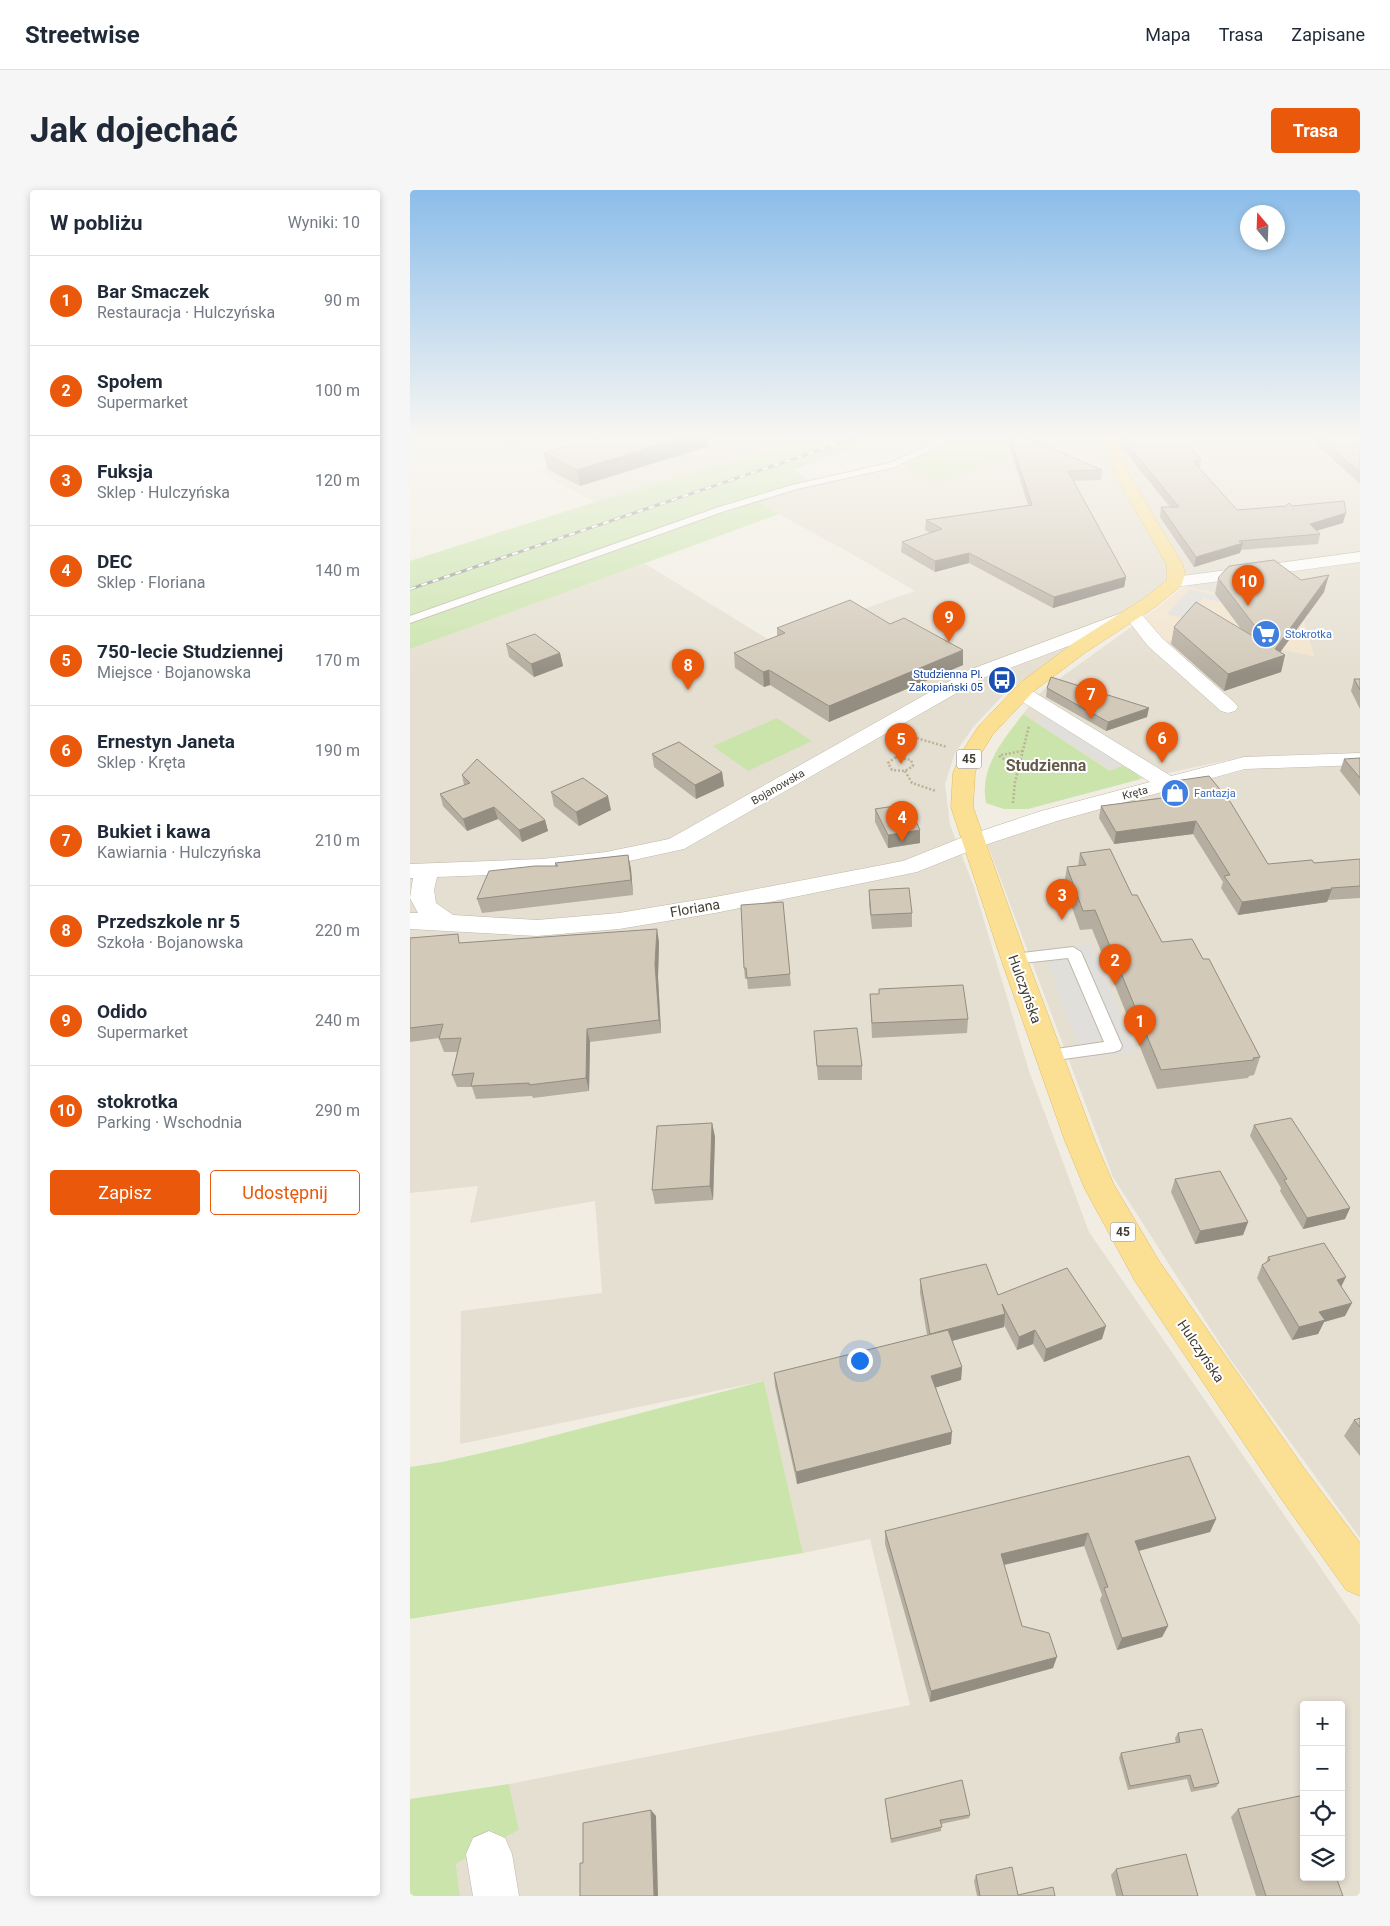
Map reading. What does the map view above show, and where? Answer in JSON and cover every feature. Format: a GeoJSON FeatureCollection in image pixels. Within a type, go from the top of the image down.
{"type":"FeatureCollection","features":[{"type":"Feature","properties":{"kind":"main road"},"geometry":{"type":"LineString","coordinates":[[1146,516],[1175,565],[1177,574],[1175,582]]}},
{"type":"Feature","properties":{"kind":"main road","name":"Hulczyńska"},"geometry":{"type":"LineString","coordinates":[[1175,582],[1128,617],[1079,648],[1029,697],[985,731],[972,752],[964,773],[962,807],[1014,959],[1080,1141],[1100,1189],[1147,1271],[1205,1357],[1360,1576]]}},
{"type":"Feature","properties":{"kind":"street"},"geometry":{"type":"LineString","coordinates":[[1175,582],[1360,557]]}},
{"type":"Feature","properties":{"kind":"street"},"geometry":{"type":"LineString","coordinates":[[1128,617],[1228,707]]}},
{"type":"Feature","properties":{"kind":"street","name":"Bojanowska"},"geometry":{"type":"LineString","coordinates":[[419,870],[542,866],[606,858],[676,844],[976,674],[1128,617]]}},
{"type":"Feature","properties":{"kind":"street"},"geometry":{"type":"LineString","coordinates":[[1029,697],[1168,784]]}},
{"type":"Feature","properties":{"kind":"street","name":"Kręta"},"geometry":{"type":"LineString","coordinates":[[974,841],[1049,816],[1244,763],[1360,759]]}},
{"type":"Feature","properties":{"kind":"street","name":"Floriana"},"geometry":{"type":"LineString","coordinates":[[410,921],[452,925],[536,928],[619,921],[715,905],[909,867],[974,841]]}},
{"type":"Feature","properties":{"kind":"street"},"geometry":{"type":"LineString","coordinates":[[419,870],[423,882],[421,897],[430,914],[452,925]]}},
{"type":"Feature","properties":{"kind":"lane"},"geometry":{"type":"LineString","coordinates":[[410,620],[703,516]]}},
{"type":"Feature","properties":{"kind":"lane"},"geometry":{"type":"LineString","coordinates":[[1014,959],[1073,952],[1114,1046],[1049,1055]]}},
{"type":"Feature","properties":{"kind":"path"},"geometry":{"type":"LineString","coordinates":[[1014,828],[1012,796],[1022,751],[1029,697]]}},
{"type":"Feature","properties":{"kind":"path"},"geometry":{"type":"LineString","coordinates":[[884,725],[916,738],[952,748]]}},
{"type":"Feature","properties":{"kind":"path"},"geometry":{"type":"LineString","coordinates":[[900,757],[913,762],[911,768],[901,771],[890,768],[890,761],[900,757],[916,738]]}},
{"type":"Feature","properties":{"kind":"path"},"geometry":{"type":"LineString","coordinates":[[1019,768],[998,756],[1022,751]]}},
{"type":"Feature","properties":{"kind":"shaded area"},"geometry":{"type":"Polygon","coordinates":[[[781,516],[1139,516],[1167,565],[1167,582],[1007,691],[974,726],[955,753],[945,784],[950,825],[974,887],[1029,1071],[1089,1232],[1360,1625],[1360,1896],[460,1896],[456,1864],[519,1830],[509,1784],[910,1705],[870,1539],[803,1553],[764,1381],[460,1444],[461,1311],[602,1293],[595,1201],[470,1223],[478,1186],[410,1193],[410,649],[644,563],[771,641],[915,591],[781,516]]]}},
{"type":"Feature","properties":{"kind":"shaded area"},"geometry":{"type":"Polygon","coordinates":[[[1152,516],[1360,516],[1360,753],[1242,757],[1141,779],[1135,772],[1110,771],[1023,714],[1042,691],[1141,620],[1314,656],[1304,622],[1309,616],[1185,586],[1185,574],[1152,516]]]}},
{"type":"Feature","properties":{"kind":"shaded area"},"geometry":{"type":"Polygon","coordinates":[[[1185,586],[1310,616],[1304,622],[1314,656],[1209,635],[1161,642],[1141,620],[1185,586]]]}},
{"type":"Feature","properties":{"kind":"shaded area","name":"Stokrotka"},"geometry":{"type":"Polygon","coordinates":[[[1190,589],[1309,618],[1304,622],[1203,598],[1184,618],[1167,614],[1190,589]]]}},
{"type":"Feature","properties":{"kind":"shaded area"},"geometry":{"type":"Polygon","coordinates":[[[1048,716],[1124,763],[1111,769],[1035,721],[1048,716]]]}},
{"type":"Feature","properties":{"kind":"shaded area"},"geometry":{"type":"Polygon","coordinates":[[[1360,765],[1360,1538],[1228,1356],[1113,1177],[987,843],[1054,821],[1249,769],[1360,765]]]}},
{"type":"Feature","properties":{"kind":"shaded area"},"geometry":{"type":"Polygon","coordinates":[[[1091,944],[1136,1052],[1083,1059],[1043,948],[1091,944]]]}},
{"type":"Feature","properties":{"kind":"green space"},"geometry":{"type":"Polygon","coordinates":[[[552,516],[775,516],[410,649],[410,561],[552,516]]]}},
{"type":"Feature","properties":{"kind":"green space"},"geometry":{"type":"Polygon","coordinates":[[[1023,714],[1110,771],[1122,766],[1135,772],[1141,779],[1028,809],[1004,809],[986,803],[985,790],[989,766],[1001,744],[1023,714]]]}},
{"type":"Feature","properties":{"kind":"green space"},"geometry":{"type":"Polygon","coordinates":[[[777,718],[812,741],[748,771],[713,746],[777,718]]]}},
{"type":"Feature","properties":{"kind":"green space"},"geometry":{"type":"Polygon","coordinates":[[[764,1381],[803,1553],[410,1619],[410,1467],[442,1462],[525,1443],[764,1381]]]}},
{"type":"Feature","properties":{"kind":"green space"},"geometry":{"type":"Polygon","coordinates":[[[509,1784],[519,1830],[456,1864],[460,1896],[410,1896],[410,1799],[509,1784]]]}},
{"type":"Feature","properties":{"kind":"building"},"geometry":{"type":"Polygon","coordinates":[[[957,516],[1092,516],[1126,577],[1054,597],[969,553],[935,561],[902,542],[942,529],[926,520],[957,516]]]}},
{"type":"Feature","properties":{"kind":"building"},"geometry":{"type":"Polygon","coordinates":[[[1167,516],[1337,516],[1310,524],[1320,534],[1239,541],[1243,543],[1196,557],[1167,516]]]}},
{"type":"Feature","properties":{"kind":"building"},"geometry":{"type":"Polygon","coordinates":[[[1274,560],[1301,580],[1329,575],[1275,649],[1285,655],[1228,674],[1174,627],[1196,602],[1271,647],[1218,578],[1229,566],[1274,560]]]}},
{"type":"Feature","properties":{"kind":"building"},"geometry":{"type":"Polygon","coordinates":[[[850,600],[890,624],[904,618],[963,650],[829,706],[769,670],[763,672],[734,653],[785,633],[777,628],[850,600]]]}},
{"type":"Feature","properties":{"kind":"building"},"geometry":{"type":"Polygon","coordinates":[[[535,634],[560,653],[531,664],[506,644],[535,634]]]}},
{"type":"Feature","properties":{"kind":"building"},"geometry":{"type":"Polygon","coordinates":[[[1051,677],[1149,708],[1108,722],[1047,688],[1051,677]]]}},
{"type":"Feature","properties":{"kind":"building"},"geometry":{"type":"Polygon","coordinates":[[[1354,679],[1360,679],[1360,690],[1354,679]]]}},
{"type":"Feature","properties":{"kind":"building"},"geometry":{"type":"Polygon","coordinates":[[[679,742],[722,772],[695,785],[652,754],[679,742]]]}},
{"type":"Feature","properties":{"kind":"building"},"geometry":{"type":"Polygon","coordinates":[[[1360,758],[1360,778],[1344,759],[1360,758]]]}},
{"type":"Feature","properties":{"kind":"building"},"geometry":{"type":"Polygon","coordinates":[[[477,759],[545,820],[519,830],[494,807],[463,819],[440,794],[470,783],[462,775],[477,759]]]}},
{"type":"Feature","properties":{"kind":"building"},"geometry":{"type":"Polygon","coordinates":[[[1209,776],[1231,803],[1268,864],[1312,860],[1314,863],[1360,859],[1360,886],[1331,888],[1242,902],[1224,876],[1230,875],[1196,821],[1116,832],[1101,806],[1178,796],[1168,782],[1209,776]]]}},
{"type":"Feature","properties":{"kind":"building"},"geometry":{"type":"Polygon","coordinates":[[[583,778],[608,796],[576,812],[551,792],[583,778]]]}},
{"type":"Feature","properties":{"kind":"building"},"geometry":{"type":"Polygon","coordinates":[[[908,804],[920,830],[888,835],[875,809],[908,804]]]}},
{"type":"Feature","properties":{"kind":"building"},"geometry":{"type":"Polygon","coordinates":[[[1110,849],[1132,895],[1137,895],[1162,942],[1192,939],[1203,959],[1209,959],[1260,1057],[1253,1058],[1254,1060],[1161,1070],[1095,910],[1083,911],[1067,867],[1086,865],[1080,853],[1110,849]]]}},
{"type":"Feature","properties":{"kind":"building"},"geometry":{"type":"Polygon","coordinates":[[[628,855],[631,880],[477,899],[489,871],[535,866],[558,866],[555,863],[628,855]]]}},
{"type":"Feature","properties":{"kind":"building"},"geometry":{"type":"Polygon","coordinates":[[[909,888],[912,913],[871,915],[869,890],[909,888]]]}},
{"type":"Feature","properties":{"kind":"building"},"geometry":{"type":"Polygon","coordinates":[[[783,902],[790,974],[747,978],[746,968],[744,968],[741,905],[783,902]]]}},
{"type":"Feature","properties":{"kind":"building"},"geometry":{"type":"Polygon","coordinates":[[[657,929],[655,964],[659,1020],[587,1029],[586,1078],[529,1085],[529,1083],[471,1086],[474,1073],[452,1075],[461,1038],[439,1039],[443,1024],[410,1028],[410,938],[458,934],[459,943],[657,929]]]}},
{"type":"Feature","properties":{"kind":"building"},"geometry":{"type":"Polygon","coordinates":[[[963,985],[968,1019],[872,1023],[870,994],[879,994],[879,989],[963,985]]]}},
{"type":"Feature","properties":{"kind":"building"},"geometry":{"type":"Polygon","coordinates":[[[857,1028],[862,1066],[817,1066],[814,1031],[857,1028]]]}},
{"type":"Feature","properties":{"kind":"building"},"geometry":{"type":"Polygon","coordinates":[[[1291,1118],[1350,1208],[1307,1218],[1284,1180],[1287,1179],[1254,1125],[1291,1118]]]}},
{"type":"Feature","properties":{"kind":"building"},"geometry":{"type":"Polygon","coordinates":[[[712,1123],[710,1186],[652,1190],[657,1126],[712,1123]]]}},
{"type":"Feature","properties":{"kind":"building"},"geometry":{"type":"Polygon","coordinates":[[[1220,1171],[1248,1222],[1200,1231],[1175,1179],[1220,1171]]]}},
{"type":"Feature","properties":{"kind":"building"},"geometry":{"type":"Polygon","coordinates":[[[1324,1243],[1346,1277],[1337,1280],[1352,1303],[1319,1312],[1325,1320],[1299,1327],[1262,1265],[1270,1260],[1268,1257],[1324,1243]]]}},
{"type":"Feature","properties":{"kind":"building"},"geometry":{"type":"Polygon","coordinates":[[[986,1264],[998,1295],[1067,1268],[1106,1326],[1046,1349],[1035,1330],[1019,1337],[1002,1304],[1005,1314],[930,1334],[920,1279],[986,1264]]]}},
{"type":"Feature","properties":{"kind":"building"},"geometry":{"type":"Polygon","coordinates":[[[948,1330],[962,1367],[931,1376],[952,1432],[796,1472],[774,1373],[948,1330]]]}},
{"type":"Feature","properties":{"kind":"building"},"geometry":{"type":"Polygon","coordinates":[[[1360,1418],[1360,1427],[1354,1420],[1360,1418]]]}},
{"type":"Feature","properties":{"kind":"building"},"geometry":{"type":"Polygon","coordinates":[[[1189,1456],[1216,1519],[1135,1541],[1168,1626],[1122,1638],[1104,1588],[1108,1587],[1088,1533],[1001,1554],[1022,1626],[1049,1633],[1057,1657],[931,1691],[885,1531],[1189,1456]]]}},
{"type":"Feature","properties":{"kind":"building"},"geometry":{"type":"Polygon","coordinates":[[[1202,1729],[1219,1783],[1194,1788],[1190,1775],[1130,1786],[1121,1753],[1180,1742],[1178,1733],[1202,1729]]]}},
{"type":"Feature","properties":{"kind":"building"},"geometry":{"type":"Polygon","coordinates":[[[962,1780],[970,1815],[940,1820],[942,1827],[891,1839],[885,1799],[962,1780]]]}},
{"type":"Feature","properties":{"kind":"building"},"geometry":{"type":"Polygon","coordinates":[[[1300,1796],[1300,1881],[1337,1881],[1343,1896],[1266,1896],[1238,1809],[1300,1796]]]}},
{"type":"Feature","properties":{"kind":"building"},"geometry":{"type":"Polygon","coordinates":[[[651,1810],[654,1896],[580,1896],[580,1863],[583,1863],[583,1823],[651,1810]]]}},
{"type":"Feature","properties":{"kind":"building"},"geometry":{"type":"Polygon","coordinates":[[[1186,1854],[1198,1896],[1123,1896],[1116,1869],[1186,1854]]]}},
{"type":"Feature","properties":{"kind":"building"},"geometry":{"type":"Polygon","coordinates":[[[1012,1867],[1018,1895],[1053,1887],[1055,1896],[980,1896],[976,1875],[1012,1867]]]}},
{"type":"Feature","properties":{"kind":"railway"},"geometry":{"type":"LineString","coordinates":[[410,589],[626,516]]}},
{"type":"Feature","properties":{"kind":"place","name":"stokrotka"},"geometry":{"type":"Point","coordinates":[1248,606]}},
{"type":"Feature","properties":{"kind":"place","name":"Stokrotka"},"geometry":{"type":"Point","coordinates":[1266,634]}},
{"type":"Feature","properties":{"kind":"place","name":"Odido"},"geometry":{"type":"Point","coordinates":[949,642]}},
{"type":"Feature","properties":{"kind":"place","name":"Studzienna Pl. Zakopiański 05"},"geometry":{"type":"Point","coordinates":[1002,680]}},
{"type":"Feature","properties":{"kind":"place","name":"Przedszkole nr 5"},"geometry":{"type":"Point","coordinates":[688,690]}},
{"type":"Feature","properties":{"kind":"place","name":"Bukiet i kawa"},"geometry":{"type":"Point","coordinates":[1091,719]}},
{"type":"Feature","properties":{"kind":"place","name":"Ernestyn Janeta"},"geometry":{"type":"Point","coordinates":[1162,763]}},
{"type":"Feature","properties":{"kind":"place","name":"750-lecie Studziennej"},"geometry":{"type":"Point","coordinates":[901,764]}},
{"type":"Feature","properties":{"kind":"place","name":"Fantazja"},"geometry":{"type":"Point","coordinates":[1175,793]}},
{"type":"Feature","properties":{"kind":"place","name":"DEC"},"geometry":{"type":"Point","coordinates":[902,842]}},
{"type":"Feature","properties":{"kind":"place","name":"Fuksja"},"geometry":{"type":"Point","coordinates":[1062,920]}},
{"type":"Feature","properties":{"kind":"place","name":"Społem"},"geometry":{"type":"Point","coordinates":[1115,985]}},
{"type":"Feature","properties":{"kind":"place","name":"Bar Smaczek"},"geometry":{"type":"Point","coordinates":[1140,1046]}},
{"type":"Feature","properties":{"kind":"district","name":"Studzienna"},"geometry":{"type":"Point","coordinates":[1046,765]}}]}
